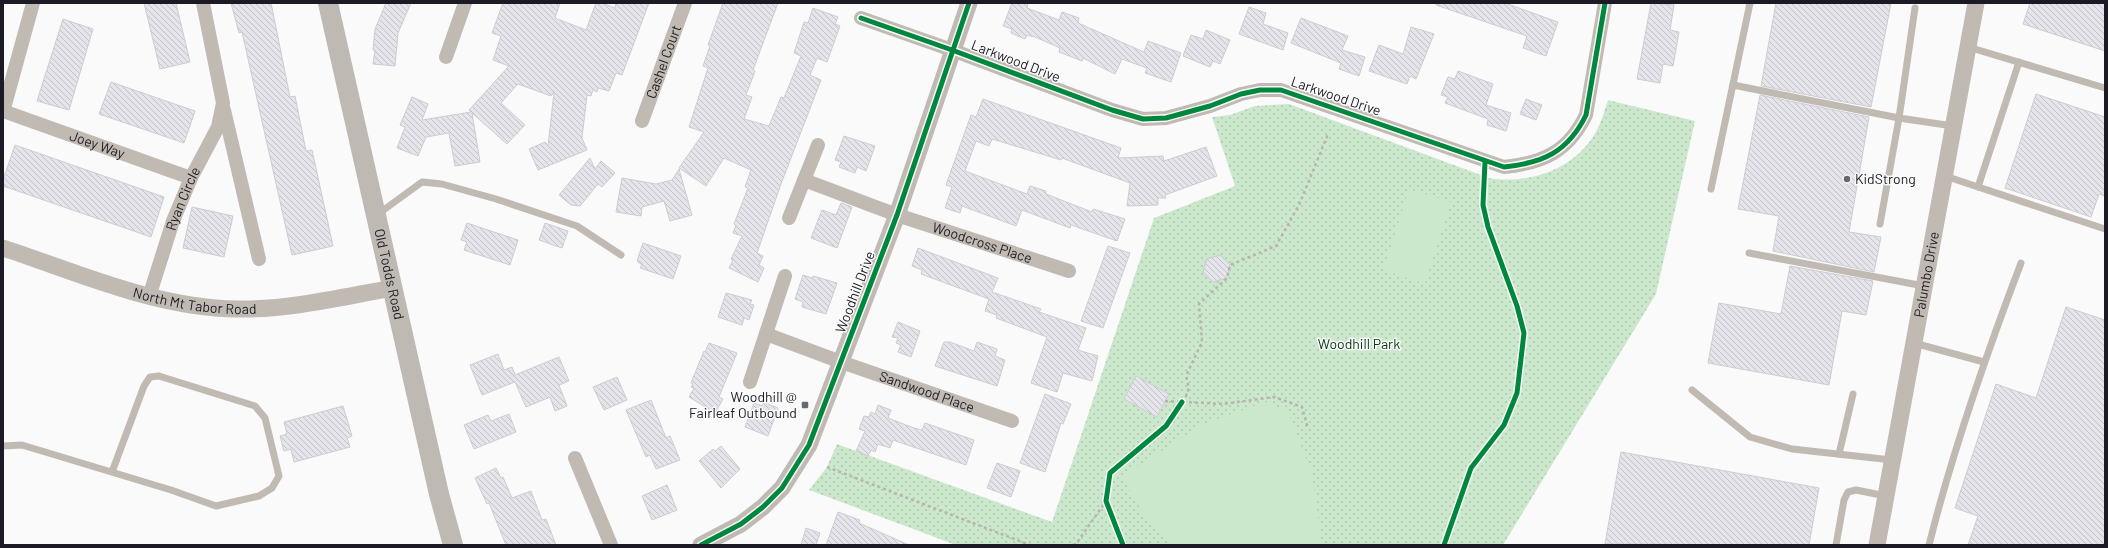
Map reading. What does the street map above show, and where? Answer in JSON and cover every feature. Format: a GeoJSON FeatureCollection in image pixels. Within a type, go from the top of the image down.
{"type":"FeatureCollection","features":[{"type":"Feature","properties":{"kind":"main road","name":"Old Todds Road"},"geometry":{"type":"LineString","coordinates":[[328,3],[439,494],[453,545]]}},
{"type":"Feature","properties":{"kind":"street"},"geometry":{"type":"LineString","coordinates":[[3,112],[34,3]]}},
{"type":"Feature","properties":{"kind":"street","name":"Ryan Circle"},"geometry":{"type":"LineString","coordinates":[[203,3],[223,103],[259,259]]}},
{"type":"Feature","properties":{"kind":"street"},"geometry":{"type":"LineString","coordinates":[[446,57],[465,3]]}},
{"type":"Feature","properties":{"kind":"street","name":"Cashel Court"},"geometry":{"type":"LineString","coordinates":[[642,121],[685,3]]}},
{"type":"Feature","properties":{"kind":"street","name":"Woodhill Drive"},"geometry":{"type":"LineString","coordinates":[[701,545],[741,524],[763,507],[782,488],[809,445],[896,215],[969,3]]}},
{"type":"Feature","properties":{"kind":"street","name":"Larkwood Drive"},"geometry":{"type":"LineString","coordinates":[[861,18],[952,50],[1112,110],[1143,119],[1166,118],[1210,106],[1241,94],[1260,90],[1281,90],[1504,167],[1525,165],[1546,158],[1565,147],[1579,130],[1586,115],[1605,3]]}},
{"type":"Feature","properties":{"kind":"street","name":"Palumbo Drive"},"geometry":{"type":"LineString","coordinates":[[1877,545],[1976,3]]}},
{"type":"Feature","properties":{"kind":"street","name":"Ryan Circle"},"geometry":{"type":"LineString","coordinates":[[149,297],[173,222],[191,178],[218,127],[223,103]]}},
{"type":"Feature","properties":{"kind":"street","name":"Joey Way"},"geometry":{"type":"LineString","coordinates":[[3,112],[191,178]]}},
{"type":"Feature","properties":{"kind":"street"},"geometry":{"type":"LineString","coordinates":[[789,218],[818,145]]}},
{"type":"Feature","properties":{"kind":"street","name":"Woodcross Place"},"geometry":{"type":"LineString","coordinates":[[804,180],[896,215],[1069,271]]}},
{"type":"Feature","properties":{"kind":"street","name":"North Mt Tabor Road"},"geometry":{"type":"LineString","coordinates":[[3,248],[149,297],[180,304],[236,309],[297,305],[393,288]]}},
{"type":"Feature","properties":{"kind":"street"},"geometry":{"type":"LineString","coordinates":[[750,382],[785,276]]}},
{"type":"Feature","properties":{"kind":"street","name":"Sandwood Place"},"geometry":{"type":"LineString","coordinates":[[766,334],[841,362],[1012,421]]}},
{"type":"Feature","properties":{"kind":"street"},"geometry":{"type":"LineString","coordinates":[[575,458],[611,545]]}},
{"type":"Feature","properties":{"kind":"lane"},"geometry":{"type":"LineString","coordinates":[[1712,188],[1750,3]]}},
{"type":"Feature","properties":{"kind":"lane"},"geometry":{"type":"LineString","coordinates":[[1880,224],[1899,118],[1915,8]]}},
{"type":"Feature","properties":{"kind":"lane"},"geometry":{"type":"LineString","coordinates":[[1968,46],[2105,88]]}},
{"type":"Feature","properties":{"kind":"lane"},"geometry":{"type":"LineString","coordinates":[[1978,187],[2019,62]]}},
{"type":"Feature","properties":{"kind":"lane"},"geometry":{"type":"LineString","coordinates":[[1733,85],[1899,118],[1954,126]]}},
{"type":"Feature","properties":{"kind":"lane"},"geometry":{"type":"LineString","coordinates":[[1945,176],[2105,229]]}},
{"type":"Feature","properties":{"kind":"lane"},"geometry":{"type":"LineString","coordinates":[[376,216],[422,182],[442,184],[496,199],[577,226],[621,255]]}},
{"type":"Feature","properties":{"kind":"lane"},"geometry":{"type":"LineString","coordinates":[[1748,253],[1924,286]]}},
{"type":"Feature","properties":{"kind":"lane"},"geometry":{"type":"LineString","coordinates":[[1929,545],[1942,490],[1984,362],[2021,263]]}},
{"type":"Feature","properties":{"kind":"lane"},"geometry":{"type":"LineString","coordinates":[[1914,343],[1984,362]]}},
{"type":"Feature","properties":{"kind":"lane"},"geometry":{"type":"LineString","coordinates":[[3,446],[22,445],[112,472],[216,506],[259,496],[272,488],[279,476],[265,418],[255,406],[159,376],[150,377],[144,386],[112,472]]}},
{"type":"Feature","properties":{"kind":"lane"},"geometry":{"type":"LineString","coordinates":[[1692,390],[1750,437],[1792,449],[1892,460]]}},
{"type":"Feature","properties":{"kind":"lane"},"geometry":{"type":"LineString","coordinates":[[1839,454],[1853,394]]}},
{"type":"Feature","properties":{"kind":"lane"},"geometry":{"type":"LineString","coordinates":[[1836,545],[1844,500],[1848,492],[1856,490],[1886,496]]}},
{"type":"Feature","properties":{"kind":"path"},"geometry":{"type":"LineString","coordinates":[[1182,402],[1189,389],[1186,376],[1202,342],[1200,304],[1227,278],[1230,265],[1276,246],[1299,205],[1328,134]]}},
{"type":"Feature","properties":{"kind":"path"},"geometry":{"type":"LineString","coordinates":[[1165,401],[1222,404],[1274,397],[1302,407],[1308,429]]}},
{"type":"Feature","properties":{"kind":"path"},"geometry":{"type":"LineString","coordinates":[[827,467],[1000,535],[1030,545]]}},
{"type":"Feature","properties":{"kind":"path"},"geometry":{"type":"LineString","coordinates":[[1073,545],[1076,544],[1106,501]]}},
{"type":"Feature","properties":{"kind":"green space","name":"Woodhill Park"},"geometry":{"type":"Polygon","coordinates":[[[1608,100],[1695,121],[1656,294],[1503,545],[956,545],[809,490],[827,467],[837,444],[1052,522],[1154,218],[1235,186],[1212,117],[1230,115],[1255,106],[1289,104],[1489,178],[1515,179],[1529,178],[1554,170],[1577,155],[1594,136],[1600,124],[1608,100]]]}},
{"type":"Feature","properties":{"kind":"green space"},"geometry":{"type":"Polygon","coordinates":[[[1409,189],[1451,202],[1425,284],[1383,270],[1409,189]]]}},
{"type":"Feature","properties":{"kind":"green space"},"geometry":{"type":"Polygon","coordinates":[[[1266,402],[1288,412],[1312,473],[1322,545],[1173,545],[1164,538],[1150,522],[1138,505],[1122,476],[1205,423],[1266,402]]]}},
{"type":"Feature","properties":{"kind":"building"},"geometry":{"type":"Polygon","coordinates":[[[144,3],[176,3],[190,62],[160,69],[144,3]]]}},
{"type":"Feature","properties":{"kind":"building"},"geometry":{"type":"Polygon","coordinates":[[[231,3],[271,3],[290,97],[295,96],[306,151],[312,150],[333,246],[292,255],[242,32],[239,33],[231,3]]]}},
{"type":"Feature","properties":{"kind":"building"},"geometry":{"type":"Polygon","coordinates":[[[386,3],[411,3],[398,33],[395,66],[373,64],[375,29],[386,3]]]}},
{"type":"Feature","properties":{"kind":"building"},"geometry":{"type":"Polygon","coordinates":[[[503,3],[560,3],[555,18],[586,30],[596,3],[602,3],[615,8],[616,3],[649,3],[622,75],[616,73],[609,91],[598,88],[597,92],[593,90],[591,96],[587,95],[582,138],[587,150],[538,170],[529,149],[545,142],[548,146],[554,92],[551,96],[518,84],[501,103],[525,125],[507,144],[472,113],[480,162],[455,166],[449,133],[426,137],[418,156],[397,148],[405,127],[400,125],[412,97],[428,104],[422,120],[471,112],[469,110],[509,66],[493,60],[501,36],[492,33],[503,3]]]}},
{"type":"Feature","properties":{"kind":"building"},"geometry":{"type":"Polygon","coordinates":[[[723,3],[778,3],[753,70],[755,71],[746,95],[752,97],[744,119],[769,126],[781,97],[784,98],[801,56],[794,53],[804,22],[808,23],[813,8],[838,17],[835,24],[840,26],[827,62],[817,58],[810,75],[821,80],[781,184],[757,253],[763,256],[759,265],[764,268],[758,282],[729,268],[733,260],[731,259],[742,236],[733,233],[736,225],[734,224],[748,188],[745,187],[751,170],[724,158],[706,186],[679,168],[704,132],[689,127],[708,68],[703,66],[710,46],[708,45],[723,3]]]}},
{"type":"Feature","properties":{"kind":"building"},"geometry":{"type":"Polygon","coordinates":[[[1012,3],[1028,3],[1027,8],[1059,20],[1062,12],[1079,18],[1078,23],[1144,52],[1148,41],[1181,53],[1171,82],[1145,73],[1147,68],[1122,59],[1115,74],[1083,58],[1082,61],[1059,52],[1060,48],[1035,37],[1027,35],[1025,39],[1011,33],[1012,29],[1003,26],[1012,3]]]}},
{"type":"Feature","properties":{"kind":"building"},"geometry":{"type":"Polygon","coordinates":[[[1436,3],[1505,3],[1558,22],[1546,56],[1523,48],[1527,36],[1436,5],[1436,3]]]}},
{"type":"Feature","properties":{"kind":"building"},"geometry":{"type":"Polygon","coordinates":[[[1651,3],[1674,5],[1670,30],[1679,32],[1673,66],[1663,64],[1660,83],[1637,79],[1651,3]]]}},
{"type":"Feature","properties":{"kind":"building"},"geometry":{"type":"Polygon","coordinates":[[[1776,3],[1891,3],[1871,107],[1761,86],[1776,3]]]}},
{"type":"Feature","properties":{"kind":"building"},"geometry":{"type":"Polygon","coordinates":[[[2030,3],[2105,3],[2105,51],[2023,24],[2030,3]]]}},
{"type":"Feature","properties":{"kind":"building"},"geometry":{"type":"Polygon","coordinates":[[[1249,7],[1266,13],[1263,24],[1288,33],[1283,50],[1239,34],[1249,7]]]}},
{"type":"Feature","properties":{"kind":"building"},"geometry":{"type":"Polygon","coordinates":[[[1301,18],[1348,36],[1342,50],[1365,57],[1359,76],[1339,69],[1341,63],[1291,43],[1301,18]]]}},
{"type":"Feature","properties":{"kind":"building"},"geometry":{"type":"Polygon","coordinates":[[[63,19],[93,29],[69,110],[37,101],[63,19]]]}},
{"type":"Feature","properties":{"kind":"building"},"geometry":{"type":"Polygon","coordinates":[[[1411,27],[1434,34],[1416,79],[1410,76],[1407,84],[1369,71],[1379,45],[1403,54],[1411,27]]]}},
{"type":"Feature","properties":{"kind":"building"},"geometry":{"type":"Polygon","coordinates":[[[1206,30],[1230,40],[1220,64],[1213,61],[1210,67],[1183,56],[1191,35],[1203,39],[1206,30]]]}},
{"type":"Feature","properties":{"kind":"building"},"geometry":{"type":"Polygon","coordinates":[[[1458,71],[1493,84],[1486,105],[1511,113],[1506,131],[1487,125],[1488,119],[1445,103],[1448,97],[1441,95],[1448,77],[1455,79],[1458,71]]]}},
{"type":"Feature","properties":{"kind":"building"},"geometry":{"type":"Polygon","coordinates":[[[111,82],[195,111],[184,143],[99,114],[111,82]]]}},
{"type":"Feature","properties":{"kind":"building"},"geometry":{"type":"Polygon","coordinates":[[[2036,94],[2105,117],[2105,196],[2099,194],[2091,217],[2005,188],[2036,94]]]}},
{"type":"Feature","properties":{"kind":"building"},"geometry":{"type":"Polygon","coordinates":[[[1760,95],[1869,117],[1849,232],[1881,237],[1874,272],[1773,251],[1779,216],[1738,209],[1760,95]]]}},
{"type":"Feature","properties":{"kind":"building"},"geometry":{"type":"Polygon","coordinates":[[[983,99],[1121,148],[1118,158],[1163,156],[1164,161],[1206,147],[1217,176],[1165,195],[1166,198],[1158,198],[1158,205],[1127,206],[1130,183],[1062,158],[1061,160],[992,139],[989,146],[976,141],[965,171],[1027,194],[1030,186],[1046,191],[1046,194],[1092,212],[1093,209],[1125,219],[1117,241],[1071,225],[1070,228],[1022,210],[1016,226],[962,206],[960,213],[945,208],[952,187],[946,185],[971,115],[976,117],[983,99]]]}},
{"type":"Feature","properties":{"kind":"building"},"geometry":{"type":"Polygon","coordinates":[[[1526,99],[1542,105],[1536,120],[1520,114],[1526,99]]]}},
{"type":"Feature","properties":{"kind":"building"},"geometry":{"type":"Polygon","coordinates":[[[844,136],[875,146],[866,171],[857,167],[855,173],[839,167],[841,162],[835,160],[844,136]]]}},
{"type":"Feature","properties":{"kind":"building"},"geometry":{"type":"Polygon","coordinates":[[[15,145],[164,197],[151,237],[3,186],[3,180],[15,145]]]}},
{"type":"Feature","properties":{"kind":"building"},"geometry":{"type":"Polygon","coordinates":[[[590,158],[595,169],[601,161],[615,173],[602,187],[598,184],[580,206],[571,205],[559,195],[590,158]]]}},
{"type":"Feature","properties":{"kind":"building"},"geometry":{"type":"Polygon","coordinates":[[[679,169],[692,215],[670,221],[664,201],[642,207],[641,216],[616,212],[622,178],[656,184],[672,180],[679,169]]]}},
{"type":"Feature","properties":{"kind":"building"},"geometry":{"type":"Polygon","coordinates":[[[841,203],[852,207],[837,248],[811,238],[822,210],[836,215],[841,203]]]}},
{"type":"Feature","properties":{"kind":"building"},"geometry":{"type":"Polygon","coordinates":[[[192,207],[233,216],[224,257],[183,248],[192,207]]]}},
{"type":"Feature","properties":{"kind":"building"},"geometry":{"type":"Polygon","coordinates":[[[467,223],[518,240],[510,265],[464,250],[467,242],[461,240],[467,223]]]}},
{"type":"Feature","properties":{"kind":"building"},"geometry":{"type":"Polygon","coordinates":[[[545,223],[568,231],[562,248],[539,240],[545,223]]]}},
{"type":"Feature","properties":{"kind":"building"},"geometry":{"type":"Polygon","coordinates":[[[643,243],[681,256],[673,279],[640,268],[642,265],[637,261],[643,243]]]}},
{"type":"Feature","properties":{"kind":"building"},"geometry":{"type":"Polygon","coordinates":[[[1108,246],[1130,253],[1103,328],[1081,321],[1108,246]]]}},
{"type":"Feature","properties":{"kind":"building"},"geometry":{"type":"Polygon","coordinates":[[[918,248],[998,278],[992,292],[1041,309],[1039,312],[1086,328],[1078,350],[1098,356],[1092,381],[1063,373],[1057,392],[1031,383],[1047,337],[996,318],[997,315],[985,311],[989,299],[921,274],[922,270],[912,266],[918,248]]]}},
{"type":"Feature","properties":{"kind":"building"},"geometry":{"type":"Polygon","coordinates":[[[1220,255],[1230,265],[1227,278],[1213,282],[1203,272],[1207,259],[1220,255]]]}},
{"type":"Feature","properties":{"kind":"building"},"geometry":{"type":"Polygon","coordinates":[[[1790,266],[1873,281],[1866,315],[1842,311],[1829,385],[1708,363],[1719,303],[1781,314],[1790,266]]]}},
{"type":"Feature","properties":{"kind":"building"},"geometry":{"type":"Polygon","coordinates":[[[803,275],[812,278],[813,276],[837,283],[826,314],[802,307],[803,302],[795,299],[803,275]]]}},
{"type":"Feature","properties":{"kind":"building"},"geometry":{"type":"Polygon","coordinates":[[[726,293],[752,300],[750,304],[754,305],[749,320],[744,318],[742,325],[718,317],[726,293]]]}},
{"type":"Feature","properties":{"kind":"building"},"geometry":{"type":"Polygon","coordinates":[[[2066,307],[2105,320],[2105,545],[1968,545],[1978,516],[1955,508],[1996,384],[2036,398],[2066,307]]]}},
{"type":"Feature","properties":{"kind":"building"},"geometry":{"type":"Polygon","coordinates":[[[898,322],[920,331],[911,357],[898,352],[901,345],[896,343],[898,338],[892,337],[898,322]]]}},
{"type":"Feature","properties":{"kind":"building"},"geometry":{"type":"Polygon","coordinates":[[[944,342],[950,342],[974,351],[977,342],[997,349],[995,356],[1005,360],[997,386],[935,366],[944,342]]]}},
{"type":"Feature","properties":{"kind":"building"},"geometry":{"type":"Polygon","coordinates":[[[709,343],[737,353],[719,397],[723,399],[715,413],[689,397],[694,388],[691,387],[693,384],[691,383],[704,351],[705,352],[709,343]]]}},
{"type":"Feature","properties":{"kind":"building"},"geometry":{"type":"Polygon","coordinates":[[[498,354],[504,370],[512,367],[515,375],[559,357],[569,381],[559,385],[567,406],[555,411],[550,397],[526,407],[515,382],[482,395],[470,365],[498,354]]]}},
{"type":"Feature","properties":{"kind":"building"},"geometry":{"type":"Polygon","coordinates":[[[1136,376],[1169,394],[1157,417],[1124,399],[1136,376]]]}},
{"type":"Feature","properties":{"kind":"building"},"geometry":{"type":"Polygon","coordinates":[[[617,377],[627,400],[604,410],[593,387],[617,377]]]}},
{"type":"Feature","properties":{"kind":"building"},"geometry":{"type":"Polygon","coordinates":[[[1045,394],[1071,404],[1063,424],[1061,423],[1045,472],[1020,463],[1045,394]]]}},
{"type":"Feature","properties":{"kind":"building"},"geometry":{"type":"Polygon","coordinates":[[[651,400],[666,438],[670,436],[680,460],[656,469],[650,455],[646,457],[626,410],[651,400]]]}},
{"type":"Feature","properties":{"kind":"building"},"geometry":{"type":"Polygon","coordinates":[[[763,402],[778,408],[768,436],[745,427],[754,403],[762,406],[763,402]]]}},
{"type":"Feature","properties":{"kind":"building"},"geometry":{"type":"Polygon","coordinates":[[[878,405],[891,410],[888,418],[914,428],[922,430],[925,423],[974,440],[966,465],[893,440],[890,448],[878,444],[875,452],[871,450],[868,456],[856,451],[865,431],[859,429],[864,416],[869,417],[871,412],[875,414],[878,405]]]}},
{"type":"Feature","properties":{"kind":"building"},"geometry":{"type":"Polygon","coordinates":[[[343,406],[352,436],[347,438],[350,447],[294,462],[291,449],[284,451],[280,436],[287,434],[284,422],[343,406]]]}},
{"type":"Feature","properties":{"kind":"building"},"geometry":{"type":"Polygon","coordinates":[[[509,414],[516,432],[474,449],[464,425],[488,415],[491,421],[509,414]]]}},
{"type":"Feature","properties":{"kind":"building"},"geometry":{"type":"Polygon","coordinates":[[[721,446],[740,469],[721,488],[699,461],[713,449],[715,451],[721,446]]]}},
{"type":"Feature","properties":{"kind":"building"},"geometry":{"type":"Polygon","coordinates":[[[1621,452],[1819,488],[1809,545],[1605,544],[1621,452]]]}},
{"type":"Feature","properties":{"kind":"building"},"geometry":{"type":"Polygon","coordinates":[[[997,463],[1020,471],[1011,497],[987,488],[997,463]]]}},
{"type":"Feature","properties":{"kind":"building"},"geometry":{"type":"Polygon","coordinates":[[[496,468],[501,478],[503,477],[512,498],[531,491],[542,520],[546,519],[556,545],[506,545],[489,503],[487,504],[475,478],[496,468]]]}},
{"type":"Feature","properties":{"kind":"building"},"geometry":{"type":"Polygon","coordinates":[[[667,485],[677,510],[652,520],[642,496],[667,485]]]}},
{"type":"Feature","properties":{"kind":"building"},"geometry":{"type":"Polygon","coordinates":[[[838,512],[860,520],[859,523],[909,545],[826,545],[838,512]]]}},
{"type":"Feature","properties":{"kind":"building"},"geometry":{"type":"Polygon","coordinates":[[[806,528],[820,533],[816,545],[801,545],[806,528]]]}},
{"type":"Feature","properties":{"kind":"cycle path"},"geometry":{"type":"LineString","coordinates":[[701,545],[741,524],[763,507],[782,488],[809,445],[897,215],[969,3]]}},
{"type":"Feature","properties":{"kind":"cycle path"},"geometry":{"type":"LineString","coordinates":[[861,18],[952,50],[1112,110],[1143,119],[1166,118],[1210,106],[1241,94],[1260,90],[1281,90],[1504,167],[1542,159],[1562,147],[1579,128],[1586,115],[1605,3]]}},
{"type":"Feature","properties":{"kind":"cycle path"},"geometry":{"type":"LineString","coordinates":[[1444,545],[1471,468],[1504,425],[1517,393],[1524,333],[1517,306],[1488,227],[1483,205],[1485,162]]}},
{"type":"Feature","properties":{"kind":"cycle path"},"geometry":{"type":"LineString","coordinates":[[1123,545],[1106,501],[1110,473],[1166,426],[1182,402]]}},
{"type":"Feature","properties":{"kind":"place","name":"KidStrong"},"geometry":{"type":"Point","coordinates":[1847,179]}},
{"type":"Feature","properties":{"kind":"place","name":"Woodhill @ Fairleaf Outbound"},"geometry":{"type":"Point","coordinates":[805,405]}}]}
